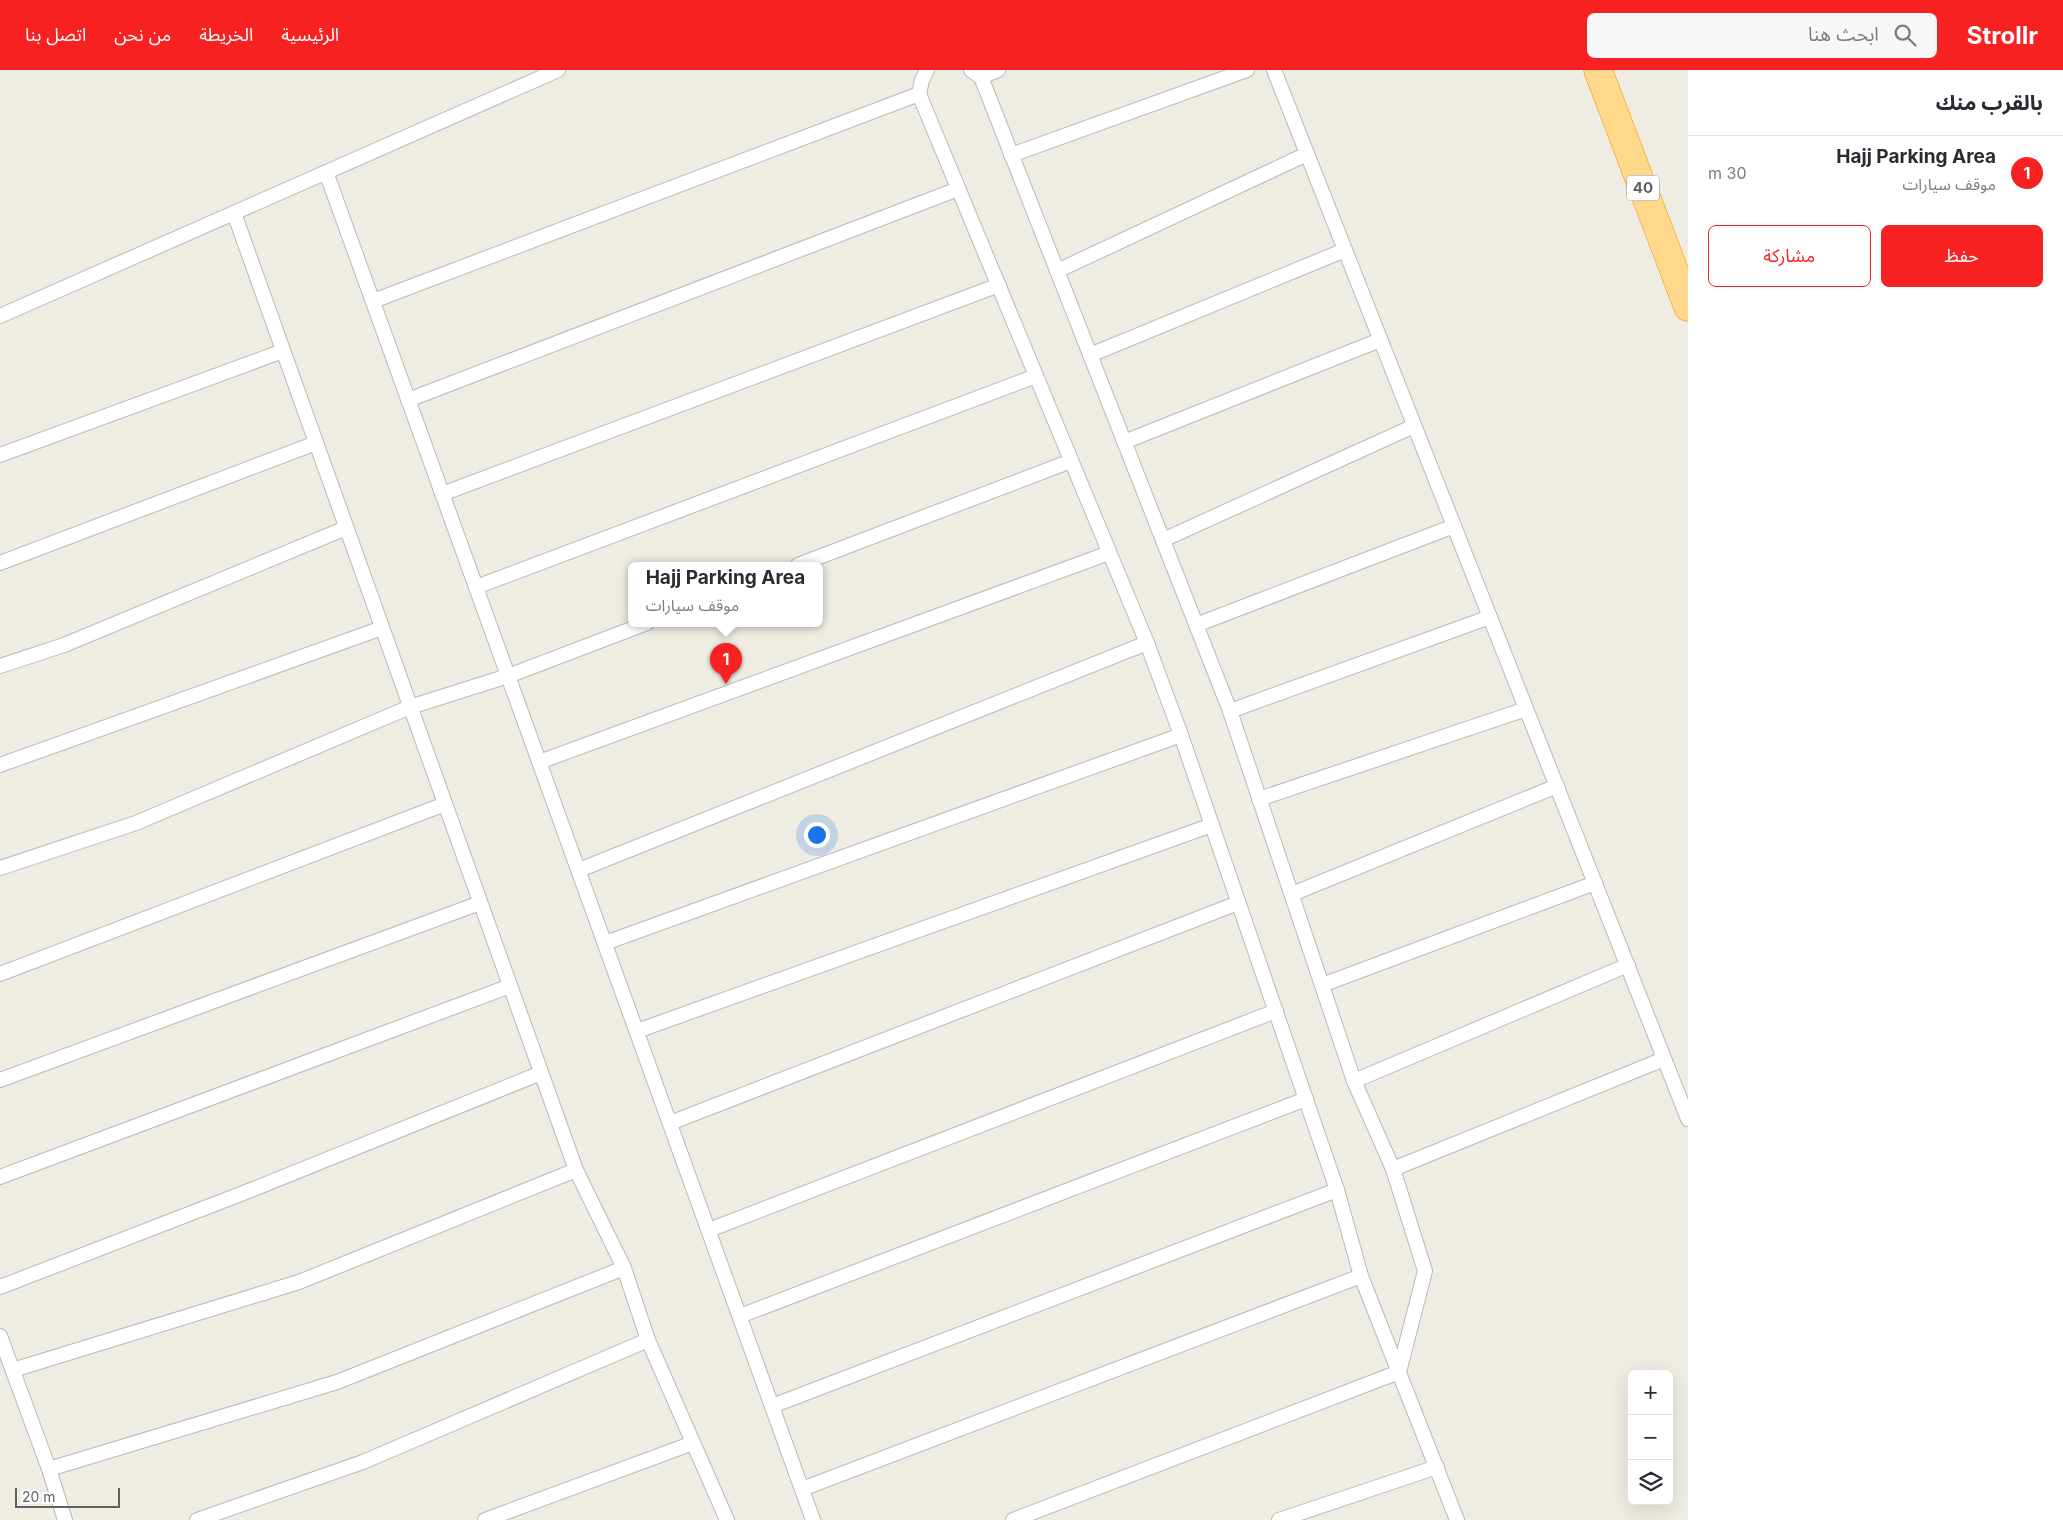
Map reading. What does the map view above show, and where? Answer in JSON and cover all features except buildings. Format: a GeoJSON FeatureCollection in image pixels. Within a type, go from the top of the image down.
{"type":"FeatureCollection","features":[{"type":"Feature","properties":{"kind":"highway","name":"40"},"geometry":{"type":"LineString","coordinates":[[1598,70],[1688,306]]}},
{"type":"Feature","properties":{"kind":"lane"},"geometry":{"type":"LineString","coordinates":[[0,316],[558,70]]}},
{"type":"Feature","properties":{"kind":"lane"},"geometry":{"type":"LineString","coordinates":[[927,70],[922,80],[919,94],[1146,643],[1181,735],[1337,1190],[1361,1276],[1457,1520]]}},
{"type":"Feature","properties":{"kind":"lane"},"geometry":{"type":"LineString","coordinates":[[998,70],[976,74],[1011,154],[1230,711],[1354,1081],[1393,1168],[1426,1271],[1399,1372]]}},
{"type":"Feature","properties":{"kind":"lane"},"geometry":{"type":"LineString","coordinates":[[1011,154],[1247,70]]}},
{"type":"Feature","properties":{"kind":"lane"},"geometry":{"type":"LineString","coordinates":[[1274,70],[1688,1119]]}},
{"type":"Feature","properties":{"kind":"lane"},"geometry":{"type":"LineString","coordinates":[[373,301],[919,94]]}},
{"type":"Feature","properties":{"kind":"lane"},"geometry":{"type":"LineString","coordinates":[[1057,271],[1307,154]]}},
{"type":"Feature","properties":{"kind":"lane"},"geometry":{"type":"LineString","coordinates":[[326,172],[814,1520]]}},
{"type":"Feature","properties":{"kind":"lane"},"geometry":{"type":"LineString","coordinates":[[408,400],[958,189]]}},
{"type":"Feature","properties":{"kind":"lane"},"geometry":{"type":"LineString","coordinates":[[234,212],[576,1170],[624,1268],[648,1340],[727,1520]]}},
{"type":"Feature","properties":{"kind":"lane"},"geometry":{"type":"LineString","coordinates":[[1090,355],[1345,250]]}},
{"type":"Feature","properties":{"kind":"lane"},"geometry":{"type":"LineString","coordinates":[[442,494],[998,285]]}},
{"type":"Feature","properties":{"kind":"lane"},"geometry":{"type":"LineString","coordinates":[[1124,442],[1380,340]]}},
{"type":"Feature","properties":{"kind":"lane"},"geometry":{"type":"LineString","coordinates":[[0,455],[283,351]]}},
{"type":"Feature","properties":{"kind":"lane"},"geometry":{"type":"LineString","coordinates":[[476,587],[1036,376]]}},
{"type":"Feature","properties":{"kind":"lane"},"geometry":{"type":"LineString","coordinates":[[1163,540],[1414,426]]}},
{"type":"Feature","properties":{"kind":"lane"},"geometry":{"type":"LineString","coordinates":[[0,563],[316,443]]}},
{"type":"Feature","properties":{"kind":"lane"},"geometry":{"type":"LineString","coordinates":[[806,562],[1071,461]]}},
{"type":"Feature","properties":{"kind":"lane"},"geometry":{"type":"LineString","coordinates":[[1196,625],[1454,526]]}},
{"type":"Feature","properties":{"kind":"lane"},"geometry":{"type":"LineString","coordinates":[[0,666],[64,645],[346,528]]}},
{"type":"Feature","properties":{"kind":"lane"},"geometry":{"type":"LineString","coordinates":[[540,762],[1109,553]]}},
{"type":"Feature","properties":{"kind":"lane"},"geometry":{"type":"LineString","coordinates":[[1230,711],[1490,617]]}},
{"type":"Feature","properties":{"kind":"lane"},"geometry":{"type":"LineString","coordinates":[[0,868],[136,823],[410,707],[508,676],[637,627]]}},
{"type":"Feature","properties":{"kind":"lane"},"geometry":{"type":"LineString","coordinates":[[0,765],[382,628]]}},
{"type":"Feature","properties":{"kind":"lane"},"geometry":{"type":"LineString","coordinates":[[578,870],[1146,643]]}},
{"type":"Feature","properties":{"kind":"lane"},"geometry":{"type":"LineString","coordinates":[[1259,799],[1526,709]]}},
{"type":"Feature","properties":{"kind":"lane"},"geometry":{"type":"LineString","coordinates":[[605,943],[1181,735]]}},
{"type":"Feature","properties":{"kind":"lane"},"geometry":{"type":"LineString","coordinates":[[1292,894],[1556,786]]}},
{"type":"Feature","properties":{"kind":"lane"},"geometry":{"type":"LineString","coordinates":[[0,974],[445,804]]}},
{"type":"Feature","properties":{"kind":"lane"},"geometry":{"type":"LineString","coordinates":[[637,1031],[1212,825]]}},
{"type":"Feature","properties":{"kind":"lane"},"geometry":{"type":"LineString","coordinates":[[1322,984],[1595,883]]}},
{"type":"Feature","properties":{"kind":"lane"},"geometry":{"type":"LineString","coordinates":[[0,1080],[480,903]]}},
{"type":"Feature","properties":{"kind":"lane"},"geometry":{"type":"LineString","coordinates":[[670,1123],[1238,903]]}},
{"type":"Feature","properties":{"kind":"lane"},"geometry":{"type":"LineString","coordinates":[[1354,1081],[1628,965]]}},
{"type":"Feature","properties":{"kind":"lane"},"geometry":{"type":"LineString","coordinates":[[0,1177],[510,986]]}},
{"type":"Feature","properties":{"kind":"lane"},"geometry":{"type":"LineString","coordinates":[[708,1230],[1276,1011]]}},
{"type":"Feature","properties":{"kind":"lane"},"geometry":{"type":"LineString","coordinates":[[1393,1168],[1664,1059]]}},
{"type":"Feature","properties":{"kind":"lane"},"geometry":{"type":"LineString","coordinates":[[0,1287],[255,1188],[542,1073]]}},
{"type":"Feature","properties":{"kind":"lane"},"geometry":{"type":"LineString","coordinates":[[740,1316],[1306,1099]]}},
{"type":"Feature","properties":{"kind":"lane"},"geometry":{"type":"LineString","coordinates":[[13,1370],[299,1282],[576,1170]]}},
{"type":"Feature","properties":{"kind":"lane"},"geometry":{"type":"LineString","coordinates":[[772,1406],[1337,1190]]}},
{"type":"Feature","properties":{"kind":"lane"},"geometry":{"type":"LineString","coordinates":[[49,1468],[336,1382],[624,1268]]}},
{"type":"Feature","properties":{"kind":"lane"},"geometry":{"type":"LineString","coordinates":[[802,1489],[1361,1276]]}},
{"type":"Feature","properties":{"kind":"lane"},"geometry":{"type":"LineString","coordinates":[[0,1336],[49,1468],[65,1520]]}},
{"type":"Feature","properties":{"kind":"lane"},"geometry":{"type":"LineString","coordinates":[[197,1520],[363,1462],[648,1340]]}},
{"type":"Feature","properties":{"kind":"lane"},"geometry":{"type":"LineString","coordinates":[[1013,1520],[1399,1372]]}},
{"type":"Feature","properties":{"kind":"lane"},"geometry":{"type":"LineString","coordinates":[[485,1520],[693,1443]]}},
{"type":"Feature","properties":{"kind":"lane"},"geometry":{"type":"LineString","coordinates":[[1279,1520],[1436,1468]]}},
{"type":"Feature","properties":{"kind":"place","name":"Hajj Parking Area"},"geometry":{"type":"Point","coordinates":[726,684]}}]}
